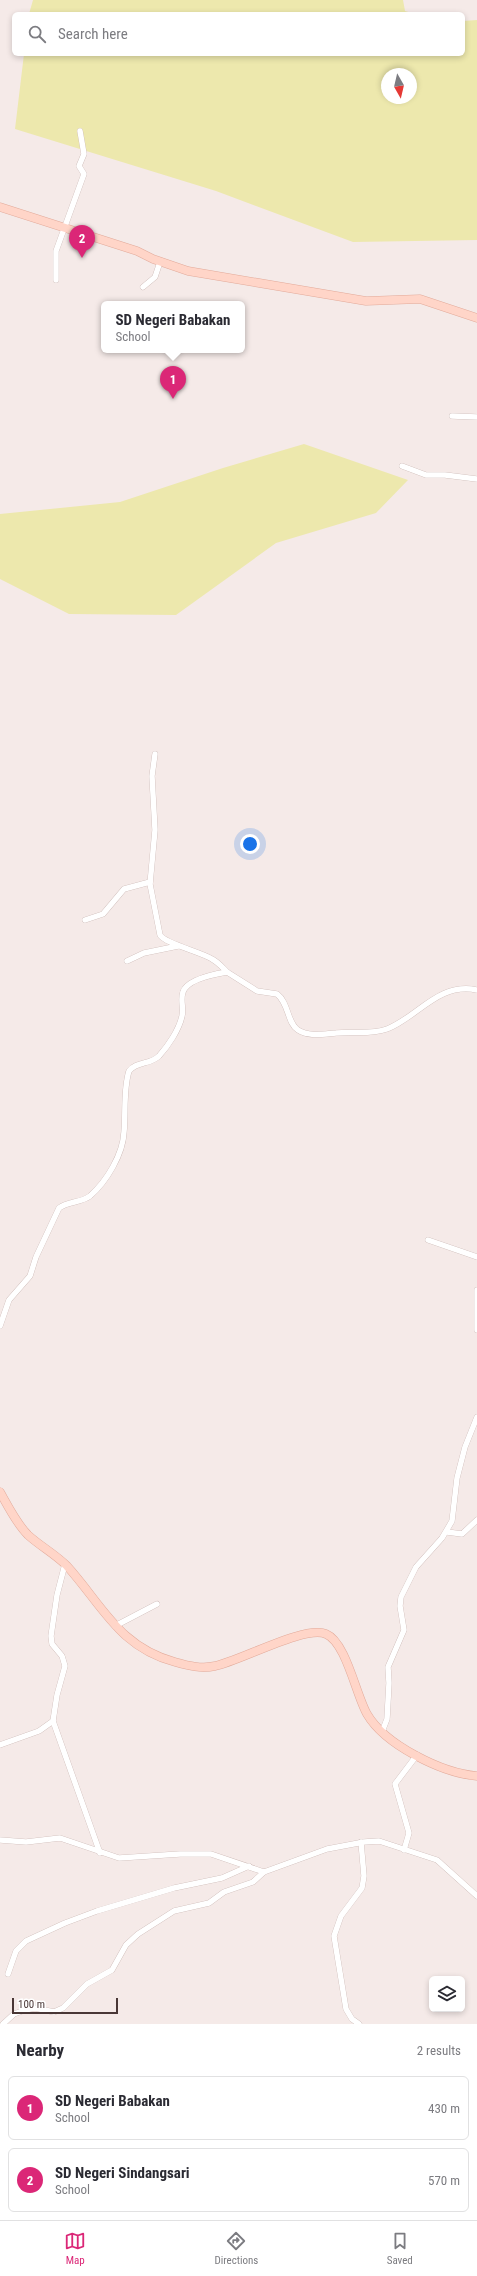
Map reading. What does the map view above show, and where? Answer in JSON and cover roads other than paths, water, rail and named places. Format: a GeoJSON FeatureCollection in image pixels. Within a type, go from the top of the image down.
{"type":"FeatureCollection","features":[{"type":"Feature","properties":{"kind":"street"},"geometry":{"type":"LineString","coordinates":[[56,280],[56,251],[84,174],[79,166],[84,154],[80,131]]}},
{"type":"Feature","properties":{"kind":"street"},"geometry":{"type":"LineString","coordinates":[[0,207],[137,251],[160,262],[188,271],[366,301],[420,299],[477,318]]}},
{"type":"Feature","properties":{"kind":"street"},"geometry":{"type":"LineString","coordinates":[[143,287],[155,277],[160,262]]}},
{"type":"Feature","properties":{"kind":"street"},"geometry":{"type":"LineString","coordinates":[[452,416],[477,417]]}},
{"type":"Feature","properties":{"kind":"street"},"geometry":{"type":"LineString","coordinates":[[402,466],[426,475],[445,474],[477,479]]}},
{"type":"Feature","properties":{"kind":"street"},"geometry":{"type":"LineString","coordinates":[[154,754],[152,776],[155,830],[150,882],[162,939],[212,959],[227,972],[257,991],[277,994],[287,1006],[294,1027],[304,1032],[318,1035],[347,1032],[370,1033],[382,1030],[397,1024],[423,1005],[447,993],[464,989],[477,990]]}},
{"type":"Feature","properties":{"kind":"street"},"geometry":{"type":"LineString","coordinates":[[85,920],[103,914],[124,889],[150,882]]}},
{"type":"Feature","properties":{"kind":"street"},"geometry":{"type":"LineString","coordinates":[[127,961],[144,954],[182,946]]}},
{"type":"Feature","properties":{"kind":"street"},"geometry":{"type":"LineString","coordinates":[[0,1324],[9,1300],[30,1276],[36,1257],[59,1208],[91,1195],[115,1162],[124,1138],[124,1114],[129,1071],[136,1065],[157,1058],[167,1045],[182,1016],[183,992],[188,985],[203,977],[227,972]]}},
{"type":"Feature","properties":{"kind":"street"},"geometry":{"type":"LineString","coordinates":[[428,1240],[477,1257]]}},
{"type":"Feature","properties":{"kind":"street"},"geometry":{"type":"LineString","coordinates":[[477,1290],[477,1330]]}},
{"type":"Feature","properties":{"kind":"street"},"geometry":{"type":"LineString","coordinates":[[382,1732],[387,1719],[389,1683],[388,1667],[404,1630],[400,1606],[401,1596],[416,1567],[447,1532],[452,1521],[457,1478],[465,1447],[477,1417]]}},
{"type":"Feature","properties":{"kind":"street"},"geometry":{"type":"LineString","coordinates":[[0,1492],[25,1532],[65,1564],[115,1626],[126,1637],[149,1653],[167,1660],[200,1668],[226,1663],[298,1636],[320,1632],[326,1634],[339,1646],[360,1701],[371,1720],[382,1732],[417,1755],[456,1772],[477,1776]]}},
{"type":"Feature","properties":{"kind":"street"},"geometry":{"type":"LineString","coordinates":[[447,1532],[462,1534],[477,1520]]}},
{"type":"Feature","properties":{"kind":"street"},"geometry":{"type":"LineString","coordinates":[[65,1564],[57,1595],[51,1636],[52,1644],[62,1656],[65,1666],[57,1695],[53,1721],[100,1853]]}},
{"type":"Feature","properties":{"kind":"street"},"geometry":{"type":"LineString","coordinates":[[115,1626],[156,1604]]}},
{"type":"Feature","properties":{"kind":"street"},"geometry":{"type":"LineString","coordinates":[[0,1745],[39,1731],[53,1721]]}},
{"type":"Feature","properties":{"kind":"street"},"geometry":{"type":"LineString","coordinates":[[404,1850],[409,1834],[395,1784],[417,1755]]}},
{"type":"Feature","properties":{"kind":"street"},"geometry":{"type":"LineString","coordinates":[[0,1840],[26,1842],[60,1838],[100,1853],[119,1858],[174,1854],[211,1854],[264,1872]]}},
{"type":"Feature","properties":{"kind":"street"},"geometry":{"type":"LineString","coordinates":[[359,2024],[352,2019],[346,2009],[334,1936],[341,1916],[362,1888],[364,1876],[361,1842]]}},
{"type":"Feature","properties":{"kind":"street"},"geometry":{"type":"LineString","coordinates":[[3,2024],[14,2014],[24,2010],[36,2008],[54,2012],[63,2008],[87,1984],[112,1970],[126,1945],[138,1934],[174,1911],[209,1903],[224,1892],[254,1882],[264,1872],[318,1852],[361,1842],[386,1842],[404,1850],[441,1862],[477,1896]]}},
{"type":"Feature","properties":{"kind":"street"},"geometry":{"type":"LineString","coordinates":[[8,1974],[16,1951],[26,1941],[65,1923],[97,1911],[174,1888],[222,1878],[249,1866]]}},
{"type":"Feature","properties":{"kind":"place","name":"SD Negeri Sindangsari"},"geometry":{"type":"Point","coordinates":[82,258]}},
{"type":"Feature","properties":{"kind":"place","name":"SD Negeri Babakan"},"geometry":{"type":"Point","coordinates":[173,399]}}]}
